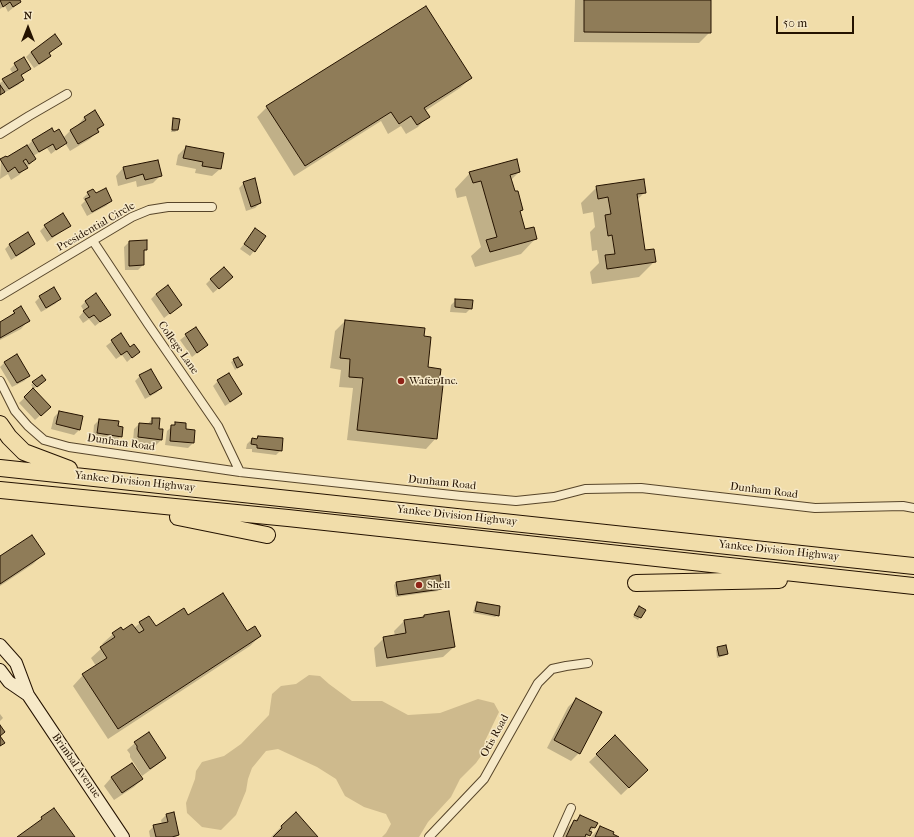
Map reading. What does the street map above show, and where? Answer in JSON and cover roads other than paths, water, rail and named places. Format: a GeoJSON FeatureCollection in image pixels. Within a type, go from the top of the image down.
{"type":"FeatureCollection","features":[{"type":"Feature","properties":{"kind":"highway"},"geometry":{"type":"LineString","coordinates":[[0,424],[9,437],[24,452],[91,477]]}},
{"type":"Feature","properties":{"kind":"highway","name":"Yankee Division Highway"},"geometry":{"type":"LineString","coordinates":[[0,468],[914,566]]}},
{"type":"Feature","properties":{"kind":"highway"},"geometry":{"type":"LineString","coordinates":[[0,490],[187,518],[267,536]]}},
{"type":"Feature","properties":{"kind":"highway","name":"Yankee Division Highway"},"geometry":{"type":"LineString","coordinates":[[0,490],[296,519],[914,586]]}},
{"type":"Feature","properties":{"kind":"highway"},"geometry":{"type":"LineString","coordinates":[[636,583],[848,579]]}},
{"type":"Feature","properties":{"kind":"main road"},"geometry":{"type":"LineString","coordinates":[[0,645],[16,663],[28,695]]}},
{"type":"Feature","properties":{"kind":"main road"},"geometry":{"type":"LineString","coordinates":[[0,670],[9,682],[28,695]]}},
{"type":"Feature","properties":{"kind":"main road","name":"Brimbal Avenue"},"geometry":{"type":"LineString","coordinates":[[28,695],[124,837]]}},
{"type":"Feature","properties":{"kind":"street"},"geometry":{"type":"LineString","coordinates":[[0,134],[67,94]]}},
{"type":"Feature","properties":{"kind":"street","name":"Presidential Circle"},"geometry":{"type":"LineString","coordinates":[[0,296],[132,217],[149,210],[168,207],[212,207]]}},
{"type":"Feature","properties":{"kind":"street","name":"College Lane"},"geometry":{"type":"LineString","coordinates":[[93,241],[218,426],[240,472]]}},
{"type":"Feature","properties":{"kind":"street","name":"Dunham Road"},"geometry":{"type":"LineString","coordinates":[[0,381],[15,411],[28,426],[44,440],[69,447],[240,472],[516,501],[554,497],[585,489],[641,488],[815,508],[903,506],[914,508]]}},
{"type":"Feature","properties":{"kind":"street","name":"Otis Road"},"geometry":{"type":"LineString","coordinates":[[429,837],[484,778],[538,683],[552,669],[588,663]]}},
{"type":"Feature","properties":{"kind":"street"},"geometry":{"type":"LineString","coordinates":[[558,837],[571,808]]}},
{"type":"Feature","properties":{"kind":"place","name":"Wafer Inc."},"geometry":{"type":"Point","coordinates":[401,381]}},
{"type":"Feature","properties":{"kind":"place","name":"Shell"},"geometry":{"type":"Point","coordinates":[419,585]}}]}
